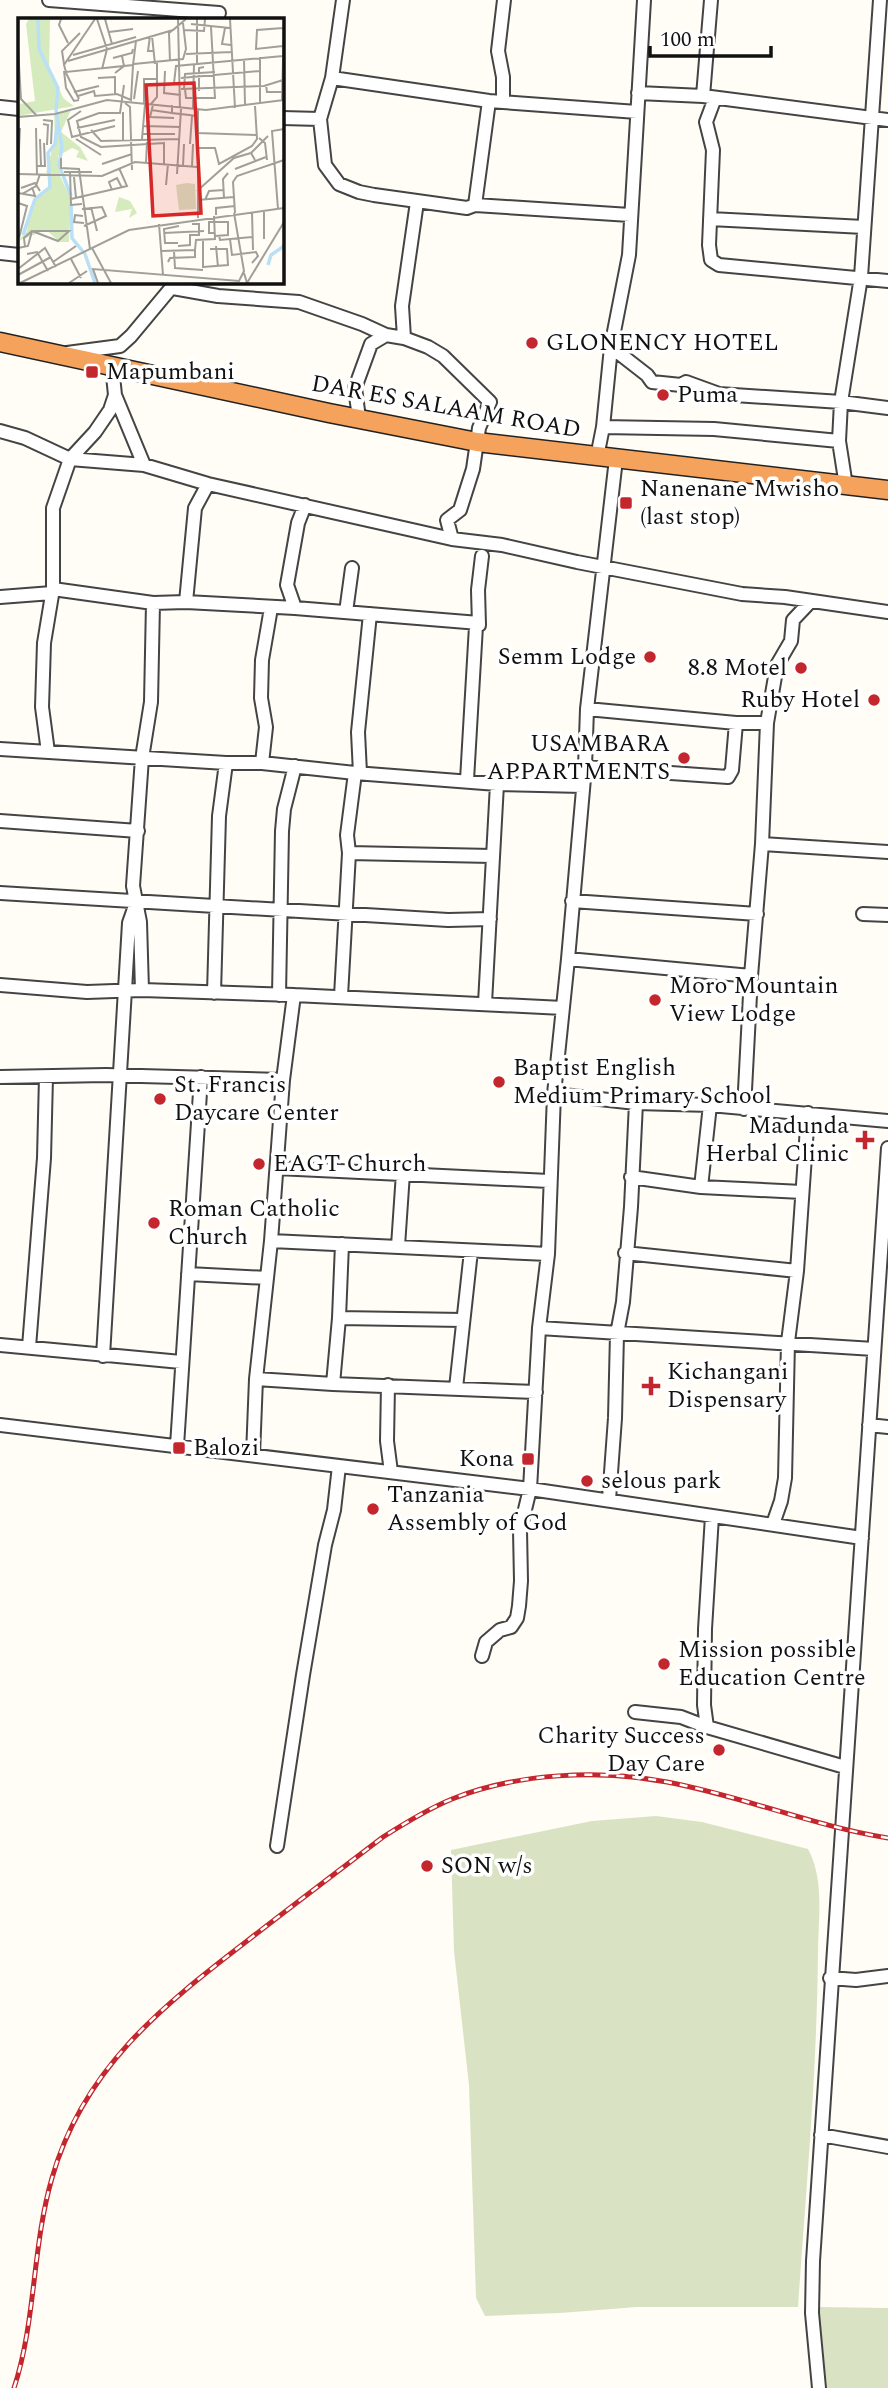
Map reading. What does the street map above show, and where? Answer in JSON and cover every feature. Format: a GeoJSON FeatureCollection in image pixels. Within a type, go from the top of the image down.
{"type":"FeatureCollection","features":[{"type":"Feature","properties":{"kind":"highway","name":"DAR ES SALAAM ROAD"},"geometry":{"type":"LineString","coordinates":[[0,342],[477,442],[888,490]]}},
{"type":"Feature","properties":{"kind":"street"},"geometry":{"type":"LineString","coordinates":[[49,0],[116,13],[219,11]]}},
{"type":"Feature","properties":{"kind":"street"},"geometry":{"type":"LineString","coordinates":[[343,0],[332,78],[320,119],[325,165],[340,184],[359,192],[467,208],[475,205],[630,215]]}},
{"type":"Feature","properties":{"kind":"street"},"geometry":{"type":"LineString","coordinates":[[503,102],[503,77],[498,51],[504,0]]}},
{"type":"Feature","properties":{"kind":"street"},"geometry":{"type":"LineString","coordinates":[[597,457],[603,427],[611,347],[629,255],[630,215],[636,166],[641,0]]}},
{"type":"Feature","properties":{"kind":"street"},"geometry":{"type":"LineString","coordinates":[[711,0],[706,121],[713,150],[709,253],[711,260],[719,265],[888,281]]}},
{"type":"Feature","properties":{"kind":"street"},"geometry":{"type":"LineString","coordinates":[[846,486],[839,441],[841,402],[861,277],[880,0]]}},
{"type":"Feature","properties":{"kind":"street"},"geometry":{"type":"LineString","coordinates":[[332,78],[489,101],[637,112]]}},
{"type":"Feature","properties":{"kind":"street"},"geometry":{"type":"LineString","coordinates":[[638,93],[709,97],[888,120]]}},
{"type":"Feature","properties":{"kind":"street"},"geometry":{"type":"LineString","coordinates":[[475,205],[489,101]]}},
{"type":"Feature","properties":{"kind":"street"},"geometry":{"type":"LineString","coordinates":[[0,107],[18,109]]}},
{"type":"Feature","properties":{"kind":"street"},"geometry":{"type":"LineString","coordinates":[[284,118],[320,119]]}},
{"type":"Feature","properties":{"kind":"street"},"geometry":{"type":"LineString","coordinates":[[404,338],[402,306],[417,202]]}},
{"type":"Feature","properties":{"kind":"street"},"geometry":{"type":"LineString","coordinates":[[710,219],[864,227]]}},
{"type":"Feature","properties":{"kind":"street"},"geometry":{"type":"LineString","coordinates":[[0,253],[18,256]]}},
{"type":"Feature","properties":{"kind":"street"},"geometry":{"type":"LineString","coordinates":[[57,354],[120,346],[175,285],[218,296],[299,302],[386,335],[428,347],[443,356],[490,402],[489,410],[479,428],[473,469],[460,510],[447,520],[452,539]]}},
{"type":"Feature","properties":{"kind":"street"},"geometry":{"type":"LineString","coordinates":[[359,418],[355,388],[371,344],[386,335]]}},
{"type":"Feature","properties":{"kind":"street"},"geometry":{"type":"LineString","coordinates":[[611,347],[652,382],[681,385],[686,382],[719,394],[888,408]]}},
{"type":"Feature","properties":{"kind":"street"},"geometry":{"type":"LineString","coordinates":[[112,366],[115,395],[144,465]]}},
{"type":"Feature","properties":{"kind":"street"},"geometry":{"type":"LineString","coordinates":[[48,752],[42,707],[44,643],[53,591],[53,508],[71,459],[110,410],[115,395]]}},
{"type":"Feature","properties":{"kind":"street"},"geometry":{"type":"LineString","coordinates":[[603,427],[714,429],[839,441]]}},
{"type":"Feature","properties":{"kind":"street"},"geometry":{"type":"LineString","coordinates":[[0,431],[25,438],[71,459],[144,465],[208,484],[452,539],[502,545],[742,594],[888,611]]}},
{"type":"Feature","properties":{"kind":"street"},"geometry":{"type":"LineString","coordinates":[[482,1656],[486,1642],[500,1630],[511,1627],[517,1618],[521,1581],[520,1530],[530,1489],[539,1328],[548,1254],[554,1094],[585,767],[587,709],[616,459]]}},
{"type":"Feature","properties":{"kind":"street"},"geometry":{"type":"LineString","coordinates":[[186,602],[195,508],[208,484]]}},
{"type":"Feature","properties":{"kind":"street"},"geometry":{"type":"LineString","coordinates":[[295,608],[286,586],[298,523],[305,505]]}},
{"type":"Feature","properties":{"kind":"street"},"geometry":{"type":"LineString","coordinates":[[467,780],[476,626],[480,625],[478,590],[482,556]]}},
{"type":"Feature","properties":{"kind":"street"},"geometry":{"type":"LineString","coordinates":[[346,612],[352,568]]}},
{"type":"Feature","properties":{"kind":"street"},"geometry":{"type":"LineString","coordinates":[[0,597],[53,591],[153,603],[186,602],[295,608],[479,623]]}},
{"type":"Feature","properties":{"kind":"street"},"geometry":{"type":"LineString","coordinates":[[744,1109],[762,844],[767,723],[777,666],[790,641],[793,620],[810,602]]}},
{"type":"Feature","properties":{"kind":"street"},"geometry":{"type":"LineString","coordinates":[[142,990],[140,922],[133,886],[142,758],[151,702],[153,603]]}},
{"type":"Feature","properties":{"kind":"street"},"geometry":{"type":"LineString","coordinates":[[262,763],[266,727],[261,698],[262,660],[271,608]]}},
{"type":"Feature","properties":{"kind":"street"},"geometry":{"type":"LineString","coordinates":[[341,996],[349,853],[347,835],[357,773],[358,732],[370,614]]}},
{"type":"Feature","properties":{"kind":"street"},"geometry":{"type":"LineString","coordinates":[[587,709],[736,723],[767,723]]}},
{"type":"Feature","properties":{"kind":"street"},"geometry":{"type":"LineString","coordinates":[[585,767],[729,778],[733,770],[736,723]]}},
{"type":"Feature","properties":{"kind":"street"},"geometry":{"type":"LineString","coordinates":[[1,752],[262,763],[497,784],[583,786]]}},
{"type":"Feature","properties":{"kind":"street"},"geometry":{"type":"LineString","coordinates":[[214,993],[219,816],[226,763]]}},
{"type":"Feature","properties":{"kind":"street"},"geometry":{"type":"LineString","coordinates":[[279,995],[284,809],[295,766]]}},
{"type":"Feature","properties":{"kind":"street"},"geometry":{"type":"LineString","coordinates":[[485,1003],[497,784]]}},
{"type":"Feature","properties":{"kind":"street"},"geometry":{"type":"LineString","coordinates":[[0,821],[138,831]]}},
{"type":"Feature","properties":{"kind":"street"},"geometry":{"type":"LineString","coordinates":[[762,844],[888,852]]}},
{"type":"Feature","properties":{"kind":"street"},"geometry":{"type":"LineString","coordinates":[[349,853],[492,856]]}},
{"type":"Feature","properties":{"kind":"street"},"geometry":{"type":"LineString","coordinates":[[0,894],[448,920],[490,919]]}},
{"type":"Feature","properties":{"kind":"street"},"geometry":{"type":"LineString","coordinates":[[572,901],[757,914]]}},
{"type":"Feature","properties":{"kind":"street"},"geometry":{"type":"LineString","coordinates":[[103,1356],[122,1076],[129,923],[135,903]]}},
{"type":"Feature","properties":{"kind":"street"},"geometry":{"type":"LineString","coordinates":[[863,914],[888,915]]}},
{"type":"Feature","properties":{"kind":"street"},"geometry":{"type":"LineString","coordinates":[[568,959],[751,976]]}},
{"type":"Feature","properties":{"kind":"street"},"geometry":{"type":"LineString","coordinates":[[0,985],[87,992],[142,990],[341,996],[563,1008]]}},
{"type":"Feature","properties":{"kind":"street"},"geometry":{"type":"LineString","coordinates":[[253,1455],[256,1378],[271,1241],[283,1080],[294,995]]}},
{"type":"Feature","properties":{"kind":"street"},"geometry":{"type":"LineString","coordinates":[[0,1077],[122,1076],[283,1080]]}},
{"type":"Feature","properties":{"kind":"street"},"geometry":{"type":"LineString","coordinates":[[29,1347],[44,1158],[46,1077]]}},
{"type":"Feature","properties":{"kind":"street"},"geometry":{"type":"LineString","coordinates":[[177,1446],[201,1077]]}},
{"type":"Feature","properties":{"kind":"street"},"geometry":{"type":"LineString","coordinates":[[554,1094],[636,1103],[710,1105],[888,1121]]}},
{"type":"Feature","properties":{"kind":"street"},"geometry":{"type":"LineString","coordinates":[[610,1500],[617,1334],[623,1302],[625,1253],[631,1207],[636,1103]]}},
{"type":"Feature","properties":{"kind":"street"},"geometry":{"type":"LineString","coordinates":[[701,1187],[710,1105]]}},
{"type":"Feature","properties":{"kind":"street"},"geometry":{"type":"LineString","coordinates":[[773,1524],[782,1501],[785,1478],[788,1342],[797,1271],[808,1113]]}},
{"type":"Feature","properties":{"kind":"street"},"geometry":{"type":"LineString","coordinates":[[819,2388],[813,2300],[821,2135],[874,1349],[882,1315],[888,1148]]}},
{"type":"Feature","properties":{"kind":"street"},"geometry":{"type":"LineString","coordinates":[[277,1168],[549,1181]]}},
{"type":"Feature","properties":{"kind":"street"},"geometry":{"type":"LineString","coordinates":[[398,1246],[403,1173]]}},
{"type":"Feature","properties":{"kind":"street"},"geometry":{"type":"LineString","coordinates":[[631,1177],[701,1187],[802,1192]]}},
{"type":"Feature","properties":{"kind":"street"},"geometry":{"type":"LineString","coordinates":[[271,1241],[548,1254]]}},
{"type":"Feature","properties":{"kind":"street"},"geometry":{"type":"LineString","coordinates":[[333,1384],[340,1318],[342,1244]]}},
{"type":"Feature","properties":{"kind":"street"},"geometry":{"type":"LineString","coordinates":[[456,1388],[471,1251]]}},
{"type":"Feature","properties":{"kind":"street"},"geometry":{"type":"LineString","coordinates":[[625,1253],[797,1271]]}},
{"type":"Feature","properties":{"kind":"street"},"geometry":{"type":"LineString","coordinates":[[188,1274],[267,1278]]}},
{"type":"Feature","properties":{"kind":"street"},"geometry":{"type":"LineString","coordinates":[[340,1318],[463,1320]]}},
{"type":"Feature","properties":{"kind":"street"},"geometry":{"type":"LineString","coordinates":[[539,1328],[874,1349]]}},
{"type":"Feature","properties":{"kind":"street"},"geometry":{"type":"LineString","coordinates":[[0,1345],[181,1362]]}},
{"type":"Feature","properties":{"kind":"street"},"geometry":{"type":"LineString","coordinates":[[256,1378],[333,1384],[536,1392]]}},
{"type":"Feature","properties":{"kind":"street"},"geometry":{"type":"LineString","coordinates":[[388,1385],[387,1441],[391,1472]]}},
{"type":"Feature","properties":{"kind":"street"},"geometry":{"type":"LineString","coordinates":[[0,1425],[530,1489],[862,1538]]}},
{"type":"Feature","properties":{"kind":"street"},"geometry":{"type":"LineString","coordinates":[[869,1425],[888,1427]]}},
{"type":"Feature","properties":{"kind":"street"},"geometry":{"type":"LineString","coordinates":[[277,1846],[325,1545],[334,1510],[339,1466]]}},
{"type":"Feature","properties":{"kind":"street"},"geometry":{"type":"LineString","coordinates":[[707,1727],[704,1704],[705,1629],[712,1516]]}},
{"type":"Feature","properties":{"kind":"street"},"geometry":{"type":"LineString","coordinates":[[681,1717],[694,1713],[704,1704]]}},
{"type":"Feature","properties":{"kind":"street"},"geometry":{"type":"LineString","coordinates":[[635,1712],[681,1717],[845,1767]]}},
{"type":"Feature","properties":{"kind":"street"},"geometry":{"type":"LineString","coordinates":[[830,1978],[866,1979],[888,1976]]}},
{"type":"Feature","properties":{"kind":"street"},"geometry":{"type":"LineString","coordinates":[[821,2135],[888,2147]]}},
{"type":"Feature","properties":{"kind":"green space"},"geometry":{"type":"Polygon","coordinates":[[[656,1816],[702,1822],[808,1849],[817,1874],[819,1900],[816,2042],[798,2307],[637,2307],[485,2316],[476,2298],[469,2085],[454,1951],[451,1850],[592,1821],[656,1816]]]}},
{"type":"Feature","properties":{"kind":"green space"},"geometry":{"type":"Polygon","coordinates":[[[819,2307],[888,2308],[888,2388],[827,2388],[819,2307]]]}},
{"type":"Feature","properties":{"kind":"railway"},"geometry":{"type":"LineString","coordinates":[[14,2388],[26,2337],[41,2230],[52,2178],[66,2139],[83,2104],[129,2043],[156,2016],[215,1966],[383,1837],[434,1807],[477,1790],[531,1779],[586,1775],[667,1782],[832,1826],[888,1838]]}},
{"type":"Feature","properties":{"kind":"place","name":"GLONENCY HOTEL"},"geometry":{"type":"Point","coordinates":[532,343]}},
{"type":"Feature","properties":{"kind":"place","name":"Mapumbani"},"geometry":{"type":"Point","coordinates":[92,372]}},
{"type":"Feature","properties":{"kind":"place","name":"Puma"},"geometry":{"type":"Point","coordinates":[663,395]}},
{"type":"Feature","properties":{"kind":"place","name":"Nanenane Mwisho (last stop)"},"geometry":{"type":"Point","coordinates":[626,503]}},
{"type":"Feature","properties":{"kind":"place","name":"Semm Lodge"},"geometry":{"type":"Point","coordinates":[650,657]}},
{"type":"Feature","properties":{"kind":"place","name":"8.8 Motel"},"geometry":{"type":"Point","coordinates":[801,668]}},
{"type":"Feature","properties":{"kind":"place","name":"Ruby Hotel"},"geometry":{"type":"Point","coordinates":[874,700]}},
{"type":"Feature","properties":{"kind":"place","name":"USAMBARA APPARTMENTS"},"geometry":{"type":"Point","coordinates":[684,758]}},
{"type":"Feature","properties":{"kind":"place","name":"Moro Mountain View Lodge"},"geometry":{"type":"Point","coordinates":[655,1000]}},
{"type":"Feature","properties":{"kind":"place","name":"Baptist English Medium Primary School"},"geometry":{"type":"Point","coordinates":[499,1082]}},
{"type":"Feature","properties":{"kind":"place","name":"St. Francis Daycare Center"},"geometry":{"type":"Point","coordinates":[160,1099]}},
{"type":"Feature","properties":{"kind":"place","name":"Madunda Herbal Clinic"},"geometry":{"type":"Point","coordinates":[865,1140]}},
{"type":"Feature","properties":{"kind":"place","name":"EAGT Church"},"geometry":{"type":"Point","coordinates":[259,1164]}},
{"type":"Feature","properties":{"kind":"place","name":"Roman Catholic Church"},"geometry":{"type":"Point","coordinates":[154,1223]}},
{"type":"Feature","properties":{"kind":"place","name":"Kichangani Dispensary"},"geometry":{"type":"Point","coordinates":[651,1386]}},
{"type":"Feature","properties":{"kind":"place","name":"Balozi"},"geometry":{"type":"Point","coordinates":[179,1448]}},
{"type":"Feature","properties":{"kind":"place","name":"Kona"},"geometry":{"type":"Point","coordinates":[528,1459]}},
{"type":"Feature","properties":{"kind":"place","name":"selous park"},"geometry":{"type":"Point","coordinates":[587,1481]}},
{"type":"Feature","properties":{"kind":"place","name":"Tanzania Assembly of God"},"geometry":{"type":"Point","coordinates":[373,1509]}},
{"type":"Feature","properties":{"kind":"place","name":"Mission possible Education Centre"},"geometry":{"type":"Point","coordinates":[664,1664]}},
{"type":"Feature","properties":{"kind":"place","name":"Charity Success Day Care"},"geometry":{"type":"Point","coordinates":[719,1750]}},
{"type":"Feature","properties":{"kind":"place","name":"SON w/s"},"geometry":{"type":"Point","coordinates":[427,1866]}}]}
